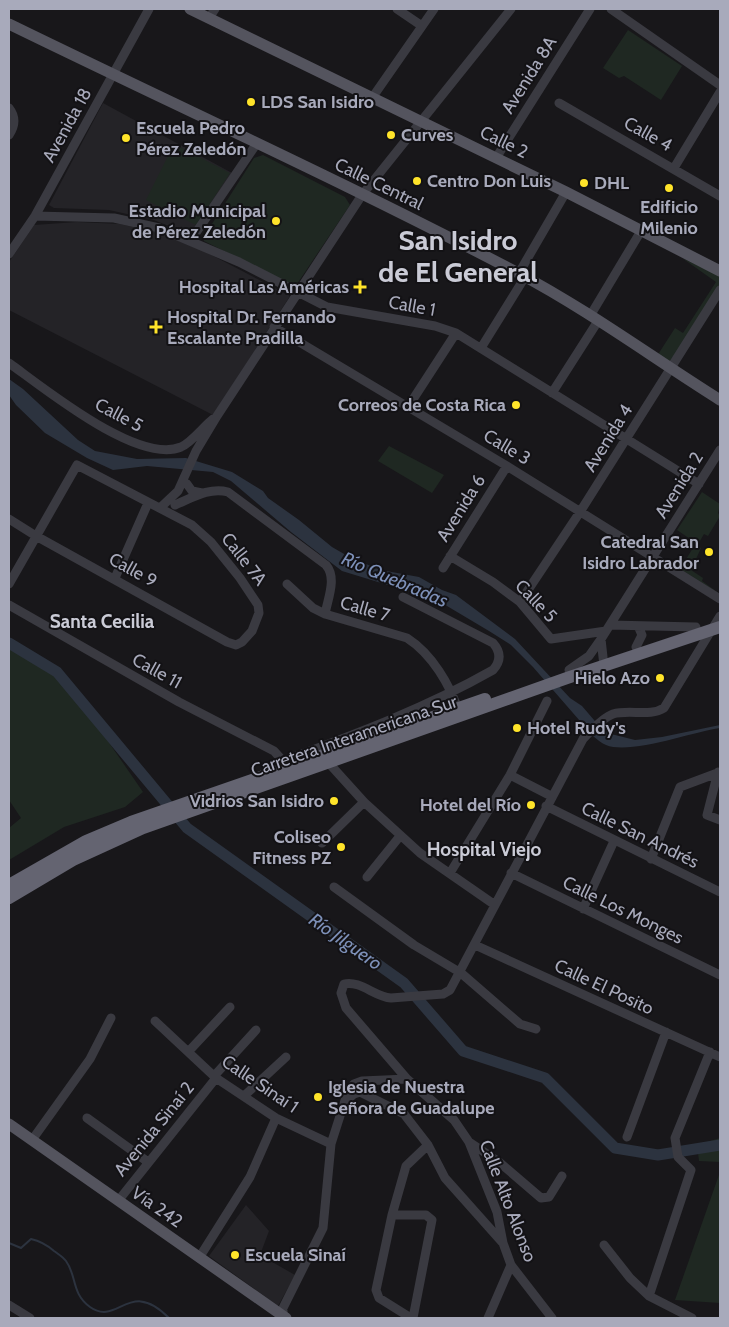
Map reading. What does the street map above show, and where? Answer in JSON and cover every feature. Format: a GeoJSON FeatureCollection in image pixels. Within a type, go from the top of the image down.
{"type":"FeatureCollection","features":[{"type":"Feature","properties":{"kind":"highway","name":"Carretera Interamericana Sur"},"geometry":{"type":"LineString","coordinates":[[604,663],[636,648],[696,626],[718,622]]}},
{"type":"Feature","properties":{"kind":"highway","name":"Carretera Interamericana Sur"},"geometry":{"type":"LineString","coordinates":[[9,898],[73,860],[186,808],[285,768],[325,759],[565,674],[679,640],[718,622]]}},
{"type":"Feature","properties":{"kind":"highway","name":"Carretera Interamericana Sur"},"geometry":{"type":"LineString","coordinates":[[9,885],[86,841],[131,822],[186,808]]}},
{"type":"Feature","properties":{"kind":"main road","name":"Calle 2"},"geometry":{"type":"LineString","coordinates":[[190,9],[212,13],[372,98],[566,192],[720,271]]}},
{"type":"Feature","properties":{"kind":"main road","name":"Calle Central"},"geometry":{"type":"LineString","coordinates":[[9,24],[257,143],[522,275],[720,400]]}},
{"type":"Feature","properties":{"kind":"main road","name":"Vía 242"},"geometry":{"type":"LineString","coordinates":[[9,1124],[284,1318]]}},
{"type":"Feature","properties":{"kind":"street","name":"Avenida 18"},"geometry":{"type":"LineString","coordinates":[[9,254],[12,242],[35,216],[149,9]]}},
{"type":"Feature","properties":{"kind":"street"},"geometry":{"type":"LineString","coordinates":[[397,9],[422,26]]}},
{"type":"Feature","properties":{"kind":"street"},"geometry":{"type":"LineString","coordinates":[[372,98],[434,9]]}},
{"type":"Feature","properties":{"kind":"street"},"geometry":{"type":"LineString","coordinates":[[9,584],[77,465],[164,510],[175,505],[198,452],[217,416],[296,292],[362,195],[511,9]]}},
{"type":"Feature","properties":{"kind":"street","name":"Avenida 8A"},"geometry":{"type":"LineString","coordinates":[[496,158],[590,9]]}},
{"type":"Feature","properties":{"kind":"street"},"geometry":{"type":"LineString","coordinates":[[611,9],[720,85]]}},
{"type":"Feature","properties":{"kind":"street"},"geometry":{"type":"LineString","coordinates":[[674,168],[720,92]]}},
{"type":"Feature","properties":{"kind":"street","name":"Calle 4"},"geometry":{"type":"LineString","coordinates":[[558,103],[720,196]]}},
{"type":"Feature","properties":{"kind":"street"},"geometry":{"type":"LineString","coordinates":[[9,108],[15,118],[13,129],[9,135]]}},
{"type":"Feature","properties":{"kind":"street"},"geometry":{"type":"LineString","coordinates":[[191,240],[257,143]]}},
{"type":"Feature","properties":{"kind":"street"},"geometry":{"type":"LineString","coordinates":[[481,348],[566,192]]}},
{"type":"Feature","properties":{"kind":"street","name":"Calle 1"},"geometry":{"type":"LineString","coordinates":[[35,216],[124,219],[159,228],[191,240],[327,307],[435,326],[456,333],[699,484]]}},
{"type":"Feature","properties":{"kind":"street"},"geometry":{"type":"LineString","coordinates":[[552,393],[594,319],[640,231]]}},
{"type":"Feature","properties":{"kind":"street","name":"Avenida 4"},"geometry":{"type":"LineString","coordinates":[[520,602],[627,439],[720,290]]}},
{"type":"Feature","properties":{"kind":"street","name":"Calle 3"},"geometry":{"type":"LineString","coordinates":[[274,328],[507,466],[720,599]]}},
{"type":"Feature","properties":{"kind":"street"},"geometry":{"type":"LineString","coordinates":[[408,407],[456,333]]}},
{"type":"Feature","properties":{"kind":"street","name":"Calle 5"},"geometry":{"type":"LineString","coordinates":[[9,363],[101,427],[144,446],[164,449],[182,446],[217,416]]}},
{"type":"Feature","properties":{"kind":"street","name":"Avenida 2"},"geometry":{"type":"LineString","coordinates":[[565,674],[589,656],[601,639],[720,450]]}},
{"type":"Feature","properties":{"kind":"street","name":"Avenida 6"},"geometry":{"type":"LineString","coordinates":[[443,568],[507,466]]}},
{"type":"Feature","properties":{"kind":"street"},"geometry":{"type":"LineString","coordinates":[[187,480],[192,491],[202,493]]}},
{"type":"Feature","properties":{"kind":"street"},"geometry":{"type":"LineString","coordinates":[[164,510],[187,480]]}},
{"type":"Feature","properties":{"kind":"street","name":"Calle 7"},"geometry":{"type":"LineString","coordinates":[[175,505],[202,493],[217,490],[228,492],[330,569],[331,582],[325,614],[407,638],[416,644],[446,682],[459,713]]}},
{"type":"Feature","properties":{"kind":"street"},"geometry":{"type":"LineString","coordinates":[[115,578],[148,503]]}},
{"type":"Feature","properties":{"kind":"street","name":"Calle 7A"},"geometry":{"type":"LineString","coordinates":[[164,510],[199,531],[253,596],[259,613],[252,631],[242,642]]}},
{"type":"Feature","properties":{"kind":"street","name":"Calle 9"},"geometry":{"type":"LineString","coordinates":[[9,519],[36,536],[115,578],[227,642],[236,644],[242,642]]}},
{"type":"Feature","properties":{"kind":"street","name":"Calle 5"},"geometry":{"type":"LineString","coordinates":[[450,556],[493,582],[520,602],[545,635],[551,639],[608,628],[696,626]]}},
{"type":"Feature","properties":{"kind":"street"},"geometry":{"type":"LineString","coordinates":[[287,584],[313,608],[325,614]]}},
{"type":"Feature","properties":{"kind":"street"},"geometry":{"type":"LineString","coordinates":[[285,768],[451,693],[493,670],[500,658],[498,648],[493,643],[403,597]]}},
{"type":"Feature","properties":{"kind":"street","name":"Calle 11"},"geometry":{"type":"LineString","coordinates":[[9,606],[179,702],[274,751],[285,768]]}},
{"type":"Feature","properties":{"kind":"street"},"geometry":{"type":"LineString","coordinates":[[461,973],[582,739],[605,719],[618,713],[661,710],[673,696],[718,622]]}},
{"type":"Feature","properties":{"kind":"street"},"geometry":{"type":"LineString","coordinates":[[636,648],[642,635],[638,626]]}},
{"type":"Feature","properties":{"kind":"street"},"geometry":{"type":"LineString","coordinates":[[601,639],[604,663]]}},
{"type":"Feature","properties":{"kind":"street"},"geometry":{"type":"LineString","coordinates":[[679,640],[691,641],[694,644],[694,660]]}},
{"type":"Feature","properties":{"kind":"street"},"geometry":{"type":"LineString","coordinates":[[450,874],[510,775],[547,701]]}},
{"type":"Feature","properties":{"kind":"street"},"geometry":{"type":"LineString","coordinates":[[325,759],[364,802],[400,836],[495,905]]}},
{"type":"Feature","properties":{"kind":"street"},"geometry":{"type":"LineString","coordinates":[[719,772],[708,815],[720,820]]}},
{"type":"Feature","properties":{"kind":"street"},"geometry":{"type":"LineString","coordinates":[[651,859],[680,788],[719,772]]}},
{"type":"Feature","properties":{"kind":"street"},"geometry":{"type":"LineString","coordinates":[[510,775],[551,796]]}},
{"type":"Feature","properties":{"kind":"street"},"geometry":{"type":"LineString","coordinates":[[322,843],[364,802]]}},
{"type":"Feature","properties":{"kind":"street","name":"Calle San Andrés"},"geometry":{"type":"LineString","coordinates":[[546,806],[720,892]]}},
{"type":"Feature","properties":{"kind":"street"},"geometry":{"type":"LineString","coordinates":[[367,877],[400,836]]}},
{"type":"Feature","properties":{"kind":"street"},"geometry":{"type":"LineString","coordinates":[[583,909],[614,840]]}},
{"type":"Feature","properties":{"kind":"street","name":"Calle Los Monges"},"geometry":{"type":"LineString","coordinates":[[511,874],[720,975]]}},
{"type":"Feature","properties":{"kind":"street"},"geometry":{"type":"LineString","coordinates":[[334,887],[414,945],[461,973],[520,1024],[536,1029]]}},
{"type":"Feature","properties":{"kind":"street","name":"Calle El Posito"},"geometry":{"type":"LineString","coordinates":[[475,945],[720,1056]]}},
{"type":"Feature","properties":{"kind":"street","name":"Calle Alto Alonso"},"geometry":{"type":"LineString","coordinates":[[461,973],[450,990],[443,994],[382,998],[354,983],[344,984],[341,993],[346,1008],[407,1079],[454,1120],[469,1142],[497,1212],[503,1243],[511,1265],[552,1318]]}},
{"type":"Feature","properties":{"kind":"street"},"geometry":{"type":"LineString","coordinates":[[189,1051],[230,1007]]}},
{"type":"Feature","properties":{"kind":"street"},"geometry":{"type":"LineString","coordinates":[[32,1140],[90,1059],[111,1018]]}},
{"type":"Feature","properties":{"kind":"street","name":"Calle Sinaí 1"},"geometry":{"type":"LineString","coordinates":[[155,1021],[215,1076],[276,1118],[331,1144]]}},
{"type":"Feature","properties":{"kind":"street","name":"Avenida Sinaí 2"},"geometry":{"type":"LineString","coordinates":[[118,1200],[215,1076],[256,1030]]}},
{"type":"Feature","properties":{"kind":"street"},"geometry":{"type":"LineString","coordinates":[[627,1137],[666,1032]]}},
{"type":"Feature","properties":{"kind":"street"},"geometry":{"type":"LineString","coordinates":[[649,1296],[691,1170],[678,1157],[675,1138],[710,1052]]}},
{"type":"Feature","properties":{"kind":"street"},"geometry":{"type":"LineString","coordinates":[[244,1096],[286,1057]]}},
{"type":"Feature","properties":{"kind":"street"},"geometry":{"type":"LineString","coordinates":[[284,1318],[284,1308],[290,1294],[323,1228],[331,1144],[343,1104],[354,1084],[362,1081],[407,1079]]}},
{"type":"Feature","properties":{"kind":"street"},"geometry":{"type":"LineString","coordinates":[[343,1104],[354,1094],[360,1092],[368,1094],[404,1114],[428,1145],[445,1178],[503,1243]]}},
{"type":"Feature","properties":{"kind":"street"},"geometry":{"type":"LineString","coordinates":[[87,1118],[148,1162]]}},
{"type":"Feature","properties":{"kind":"street"},"geometry":{"type":"LineString","coordinates":[[200,1258],[250,1177],[276,1118]]}},
{"type":"Feature","properties":{"kind":"street"},"geometry":{"type":"LineString","coordinates":[[469,1142],[499,1162],[541,1198],[549,1197],[562,1176]]}},
{"type":"Feature","properties":{"kind":"street"},"geometry":{"type":"LineString","coordinates":[[392,1215],[426,1215],[432,1220],[412,1318],[377,1295],[392,1215],[406,1166],[428,1145]]}},
{"type":"Feature","properties":{"kind":"street"},"geometry":{"type":"LineString","coordinates":[[604,1245],[630,1278],[649,1296],[692,1318]]}},
{"type":"Feature","properties":{"kind":"street"},"geometry":{"type":"LineString","coordinates":[[488,1318],[511,1265]]}},
{"type":"Feature","properties":{"kind":"street"},"geometry":{"type":"LineString","coordinates":[[9,1305],[30,1318]]}},
{"type":"Feature","properties":{"kind":"shaded area"},"geometry":{"type":"Polygon","coordinates":[[[628,30],[682,66],[661,100],[624,76],[619,78],[603,68],[628,30]]]}},
{"type":"Feature","properties":{"kind":"shaded area","name":"Escuela Pedro Pérez Zeledón"},"geometry":{"type":"Polygon","coordinates":[[[103,103],[232,173],[190,235],[154,220],[109,210],[54,208],[49,205],[103,103]]]}},
{"type":"Feature","properties":{"kind":"shaded area"},"geometry":{"type":"Polygon","coordinates":[[[174,144],[230,173],[196,225],[146,200],[174,144]]]}},
{"type":"Feature","properties":{"kind":"shaded area","name":"Estadio Municipal de Pérez Zeledón"},"geometry":{"type":"Polygon","coordinates":[[[263,155],[345,197],[350,205],[297,284],[292,285],[204,241],[203,238],[254,158],[263,155]]]}},
{"type":"Feature","properties":{"kind":"shaded area","name":"Hospital Dr. Fernando Escalante Pradilla"},"geometry":{"type":"Polygon","coordinates":[[[77,222],[120,224],[156,232],[202,250],[290,296],[213,415],[9,310],[9,262],[34,225],[77,222]]]}},
{"type":"Feature","properties":{"kind":"shaded area"},"geometry":{"type":"Polygon","coordinates":[[[682,258],[720,276],[720,285],[670,364],[657,356],[675,328],[683,333],[716,282],[682,258]]]}},
{"type":"Feature","properties":{"kind":"shaded area"},"geometry":{"type":"Polygon","coordinates":[[[389,446],[444,475],[432,493],[378,461],[389,446]]]}},
{"type":"Feature","properties":{"kind":"shaded area"},"geometry":{"type":"Polygon","coordinates":[[[702,492],[720,504],[718,513],[720,516],[708,536],[704,534],[697,546],[701,548],[691,570],[720,594],[680,569],[696,543],[677,530],[702,492]]]}},
{"type":"Feature","properties":{"kind":"shaded area"},"geometry":{"type":"Polygon","coordinates":[[[9,643],[57,672],[81,702],[143,792],[125,807],[64,827],[9,860],[9,828],[21,818],[9,800],[9,643]]]}},
{"type":"Feature","properties":{"kind":"shaded area"},"geometry":{"type":"Polygon","coordinates":[[[720,1138],[720,1162],[699,1161],[697,1145],[720,1138]]]}},
{"type":"Feature","properties":{"kind":"shaded area"},"geometry":{"type":"Polygon","coordinates":[[[720,1172],[720,1303],[675,1300],[720,1172]]]}},
{"type":"Feature","properties":{"kind":"shaded area","name":"Escuela Sinaí"},"geometry":{"type":"Polygon","coordinates":[[[246,1205],[269,1231],[260,1255],[295,1275],[278,1306],[209,1256],[246,1205]]]}},
{"type":"Feature","properties":{"kind":"water","name":"Río Quebradas"},"geometry":{"type":"Polygon","coordinates":[[[9,379],[23,389],[78,440],[95,451],[137,459],[186,458],[232,472],[263,491],[268,498],[332,547],[351,558],[381,570],[419,577],[442,590],[456,595],[515,639],[570,698],[582,706],[600,727],[611,734],[635,740],[662,737],[720,725],[720,728],[645,745],[617,747],[604,744],[593,736],[533,667],[511,645],[489,631],[447,606],[427,597],[342,571],[291,532],[231,481],[213,472],[147,466],[113,470],[87,458],[45,433],[16,405],[9,395],[9,379]]]}},
{"type":"Feature","properties":{"kind":"waterway","name":"Río Jilguero"},"geometry":{"type":"LineString","coordinates":[[9,643],[57,672],[187,828],[404,983],[463,1051],[545,1078],[615,1148],[658,1155],[720,1145]]}},
{"type":"Feature","properties":{"kind":"waterway"},"geometry":{"type":"LineString","coordinates":[[9,1243],[21,1248],[31,1239],[46,1245],[66,1261],[77,1290],[84,1302],[100,1312],[109,1311],[134,1302],[144,1302],[155,1307],[169,1318]]}},
{"type":"Feature","properties":{"kind":"place","name":"LDS San Isidro"},"geometry":{"type":"Point","coordinates":[251,102]}},
{"type":"Feature","properties":{"kind":"place","name":"Curves"},"geometry":{"type":"Point","coordinates":[391,135]}},
{"type":"Feature","properties":{"kind":"place","name":"Escuela Pedro Pérez Zeledón"},"geometry":{"type":"Point","coordinates":[126,138]}},
{"type":"Feature","properties":{"kind":"place","name":"Centro Don Luis"},"geometry":{"type":"Point","coordinates":[417,181]}},
{"type":"Feature","properties":{"kind":"place","name":"DHL"},"geometry":{"type":"Point","coordinates":[584,183]}},
{"type":"Feature","properties":{"kind":"place","name":"Edificio Milenio"},"geometry":{"type":"Point","coordinates":[669,188]}},
{"type":"Feature","properties":{"kind":"place","name":"Estadio Municipal de Pérez Zeledón"},"geometry":{"type":"Point","coordinates":[276,221]}},
{"type":"Feature","properties":{"kind":"place","name":"Hospital Las Américas"},"geometry":{"type":"Point","coordinates":[360,287]}},
{"type":"Feature","properties":{"kind":"place","name":"Hospital Dr. Fernando Escalante Pradilla"},"geometry":{"type":"Point","coordinates":[156,327]}},
{"type":"Feature","properties":{"kind":"place","name":"Correos de Costa Rica"},"geometry":{"type":"Point","coordinates":[516,405]}},
{"type":"Feature","properties":{"kind":"place","name":"Catedral San Isidro Labrador"},"geometry":{"type":"Point","coordinates":[709,552]}},
{"type":"Feature","properties":{"kind":"place","name":"Hielo Azo"},"geometry":{"type":"Point","coordinates":[660,678]}},
{"type":"Feature","properties":{"kind":"place","name":"Hotel Rudy's"},"geometry":{"type":"Point","coordinates":[517,728]}},
{"type":"Feature","properties":{"kind":"place","name":"Vidrios San Isidro"},"geometry":{"type":"Point","coordinates":[334,801]}},
{"type":"Feature","properties":{"kind":"place","name":"Hotel del Río"},"geometry":{"type":"Point","coordinates":[531,805]}},
{"type":"Feature","properties":{"kind":"place","name":"Coliseo Fitness PZ"},"geometry":{"type":"Point","coordinates":[341,847]}},
{"type":"Feature","properties":{"kind":"place","name":"Iglesia de Nuestra Señora de Guadalupe"},"geometry":{"type":"Point","coordinates":[318,1097]}},
{"type":"Feature","properties":{"kind":"place","name":"Escuela Sinaí"},"geometry":{"type":"Point","coordinates":[235,1255]}},
{"type":"Feature","properties":{"kind":"district","name":"San Isidro de El General"},"geometry":{"type":"Point","coordinates":[458,256]}},
{"type":"Feature","properties":{"kind":"district","name":"Santa Cecilia"},"geometry":{"type":"Point","coordinates":[102,621]}},
{"type":"Feature","properties":{"kind":"district","name":"Hospital Viejo"},"geometry":{"type":"Point","coordinates":[484,849]}}]}
